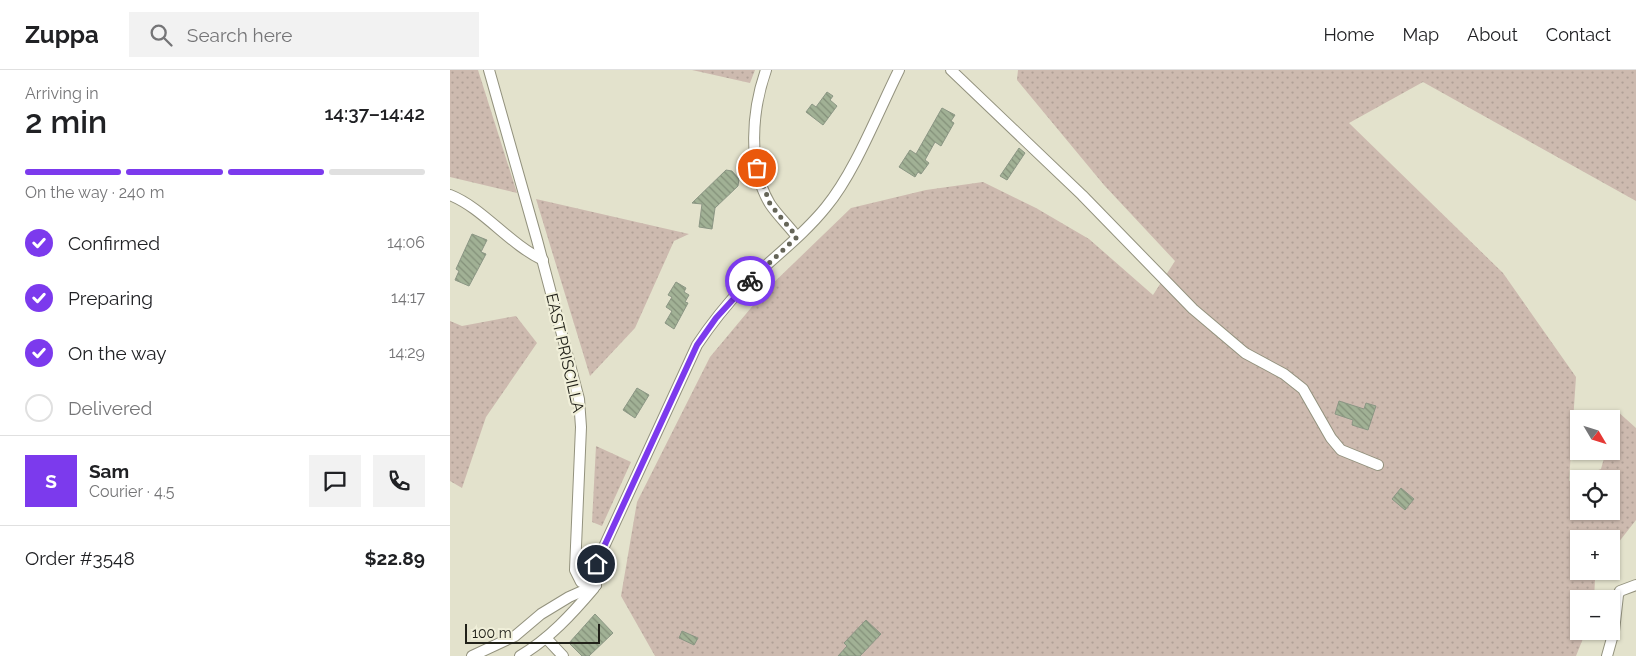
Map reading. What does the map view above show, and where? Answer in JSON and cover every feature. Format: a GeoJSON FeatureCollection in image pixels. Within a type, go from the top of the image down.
{"type":"FeatureCollection","features":[{"type":"Feature","properties":{"kind":"street","name":"EAST PRISCILLA"},"geometry":{"type":"LineString","coordinates":[[489,70],[543,260],[579,399],[581,427],[575,570],[581,582],[596,585]]}},
{"type":"Feature","properties":{"kind":"street"},"geometry":{"type":"LineString","coordinates":[[766,70],[756,110],[754,150],[757,168],[770,204],[797,237]]}},
{"type":"Feature","properties":{"kind":"street"},"geometry":{"type":"LineString","coordinates":[[520,656],[546,638],[573,613],[596,585],[596,564],[697,345],[716,318],[744,286],[797,237],[827,206],[843,184],[899,70]]}},
{"type":"Feature","properties":{"kind":"street"},"geometry":{"type":"LineString","coordinates":[[951,70],[1082,195],[1193,310],[1245,353],[1284,374],[1303,389],[1341,450],[1378,465]]}},
{"type":"Feature","properties":{"kind":"street"},"geometry":{"type":"LineString","coordinates":[[450,195],[484,218],[526,252],[543,260]]}},
{"type":"Feature","properties":{"kind":"street"},"geometry":{"type":"LineString","coordinates":[[472,656],[516,636],[555,605],[596,585]]}},
{"type":"Feature","properties":{"kind":"street"},"geometry":{"type":"LineString","coordinates":[[1607,656],[1614,631],[1618,595],[1620,591],[1636,585]]}},
{"type":"Feature","properties":{"kind":"street"},"geometry":{"type":"LineString","coordinates":[[546,638],[562,656]]}},
{"type":"Feature","properties":{"kind":"shaded area"},"geometry":{"type":"Polygon","coordinates":[[[450,70],[478,70],[517,193],[450,177],[450,70]]]}},
{"type":"Feature","properties":{"kind":"shaded area"},"geometry":{"type":"Polygon","coordinates":[[[692,70],[755,70],[750,83],[692,70]]]}},
{"type":"Feature","properties":{"kind":"shaded area"},"geometry":{"type":"Polygon","coordinates":[[[1018,70],[1636,70],[1636,201],[1423,82],[1349,123],[1503,273],[1576,377],[1574,410],[1570,410],[1570,520],[1620,520],[1620,470],[1598,470],[1601,469],[1604,460],[1620,460],[1620,414],[1636,428],[1636,520],[1620,540],[1620,530],[1570,530],[1570,580],[1595,580],[1594,590],[1570,590],[1570,640],[1582,640],[1576,656],[655,656],[621,596],[637,502],[710,357],[765,291],[851,208],[926,190],[983,182],[1036,208],[1089,239],[1153,295],[1175,261],[1104,185],[1017,80],[1018,70]]]}},
{"type":"Feature","properties":{"kind":"shaded area"},"geometry":{"type":"Polygon","coordinates":[[[536,199],[689,234],[674,241],[635,328],[590,376],[536,199]]]}},
{"type":"Feature","properties":{"kind":"shaded area"},"geometry":{"type":"Polygon","coordinates":[[[516,316],[537,343],[486,417],[462,488],[450,481],[450,321],[462,326],[516,316]]]}},
{"type":"Feature","properties":{"kind":"shaded area"},"geometry":{"type":"Polygon","coordinates":[[[596,446],[631,462],[602,526],[592,522],[596,446]]]}},
{"type":"Feature","properties":{"kind":"building"},"geometry":{"type":"Polygon","coordinates":[[[827,92],[833,96],[830,100],[837,106],[823,125],[806,112],[812,104],[816,107],[827,92]]]}},
{"type":"Feature","properties":{"kind":"building"},"geometry":{"type":"Polygon","coordinates":[[[942,108],[955,115],[951,121],[954,123],[941,146],[935,142],[925,160],[929,163],[921,174],[918,172],[915,177],[899,167],[910,150],[916,154],[942,108]]]}},
{"type":"Feature","properties":{"kind":"building"},"geometry":{"type":"Polygon","coordinates":[[[1019,148],[1025,153],[1007,180],[1000,176],[1019,148]]]}},
{"type":"Feature","properties":{"kind":"building"},"geometry":{"type":"Polygon","coordinates":[[[726,170],[732,171],[739,179],[738,186],[715,208],[712,229],[699,227],[702,204],[692,203],[726,170]]]}},
{"type":"Feature","properties":{"kind":"building"},"geometry":{"type":"Polygon","coordinates":[[[472,234],[487,240],[481,252],[486,254],[469,286],[455,280],[459,271],[456,269],[472,234]]]}},
{"type":"Feature","properties":{"kind":"building"},"geometry":{"type":"Polygon","coordinates":[[[676,282],[686,288],[684,292],[689,295],[685,302],[688,303],[674,329],[665,323],[672,311],[666,307],[672,297],[668,295],[676,282]]]}},
{"type":"Feature","properties":{"kind":"building"},"geometry":{"type":"Polygon","coordinates":[[[637,388],[649,395],[635,418],[623,410],[637,388]]]}},
{"type":"Feature","properties":{"kind":"building"},"geometry":{"type":"Polygon","coordinates":[[[1339,401],[1364,409],[1366,403],[1376,406],[1368,430],[1352,425],[1353,420],[1335,414],[1339,401]]]}},
{"type":"Feature","properties":{"kind":"building"},"geometry":{"type":"Polygon","coordinates":[[[1401,488],[1414,499],[1405,510],[1392,499],[1401,488]]]}},
{"type":"Feature","properties":{"kind":"building"},"geometry":{"type":"Polygon","coordinates":[[[595,614],[613,633],[589,656],[582,656],[569,643],[595,614]]]}},
{"type":"Feature","properties":{"kind":"building"},"geometry":{"type":"Polygon","coordinates":[[[866,620],[881,634],[860,656],[838,656],[847,646],[844,643],[866,620]]]}},
{"type":"Feature","properties":{"kind":"building"},"geometry":{"type":"Polygon","coordinates":[[[682,631],[698,638],[694,645],[679,638],[682,631]]]}},
{"type":"Feature","properties":{"kind":"way so far"},"geometry":{"type":"LineString","coordinates":[[750,281],[797,237],[770,204],[757,168]]}},
{"type":"Feature","properties":{"kind":"route"},"geometry":{"type":"LineString","coordinates":[[596,564],[697,345],[716,318],[750,281]]}}]}
